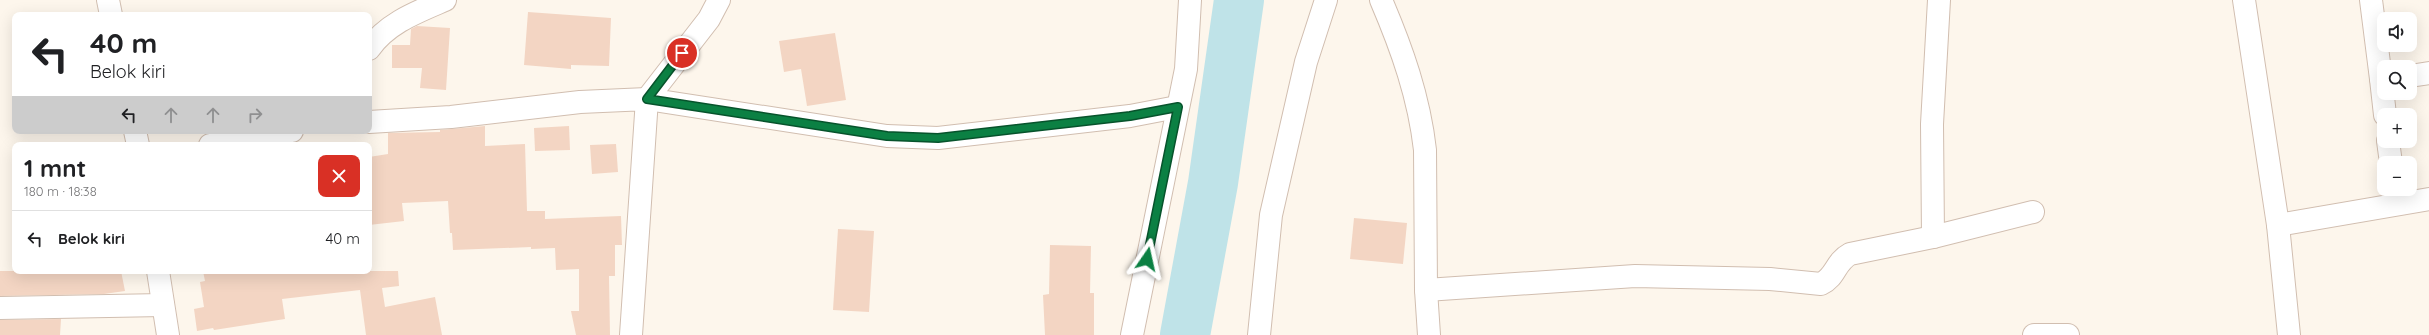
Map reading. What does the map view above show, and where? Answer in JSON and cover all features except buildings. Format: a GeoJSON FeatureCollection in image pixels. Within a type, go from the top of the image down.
{"type":"FeatureCollection","features":[{"type":"Feature","properties":{"kind":"street"},"geometry":{"type":"LineString","coordinates":[[108,0],[110,12]]}},
{"type":"Feature","properties":{"kind":"street"},"geometry":{"type":"LineString","coordinates":[[372,44],[376,38],[393,25],[444,0]]}},
{"type":"Feature","properties":{"kind":"street"},"geometry":{"type":"LineString","coordinates":[[631,335],[647,99],[709,19],[719,0]]}},
{"type":"Feature","properties":{"kind":"street"},"geometry":{"type":"LineString","coordinates":[[1132,335],[1186,69],[1190,0]]}},
{"type":"Feature","properties":{"kind":"street"},"geometry":{"type":"LineString","coordinates":[[1259,335],[1271,215],[1306,62],[1326,0]]}},
{"type":"Feature","properties":{"kind":"street"},"geometry":{"type":"LineString","coordinates":[[1381,0],[1403,51],[1422,128],[1425,150],[1426,290],[1429,335]]}},
{"type":"Feature","properties":{"kind":"street"},"geometry":{"type":"LineString","coordinates":[[1933,237],[1932,124],[1939,0]]}},
{"type":"Feature","properties":{"kind":"street"},"geometry":{"type":"LineString","coordinates":[[2244,0],[2278,225],[2289,335]]}},
{"type":"Feature","properties":{"kind":"street"},"geometry":{"type":"LineString","coordinates":[[2371,0],[2380,60]]}},
{"type":"Feature","properties":{"kind":"street"},"geometry":{"type":"LineString","coordinates":[[2417,75],[2429,73]]}},
{"type":"Feature","properties":{"kind":"street"},"geometry":{"type":"LineString","coordinates":[[372,122],[451,117],[580,102],[647,99],[887,136],[938,138],[1130,116],[1178,107]]}},
{"type":"Feature","properties":{"kind":"street"},"geometry":{"type":"LineString","coordinates":[[228,142],[274,134]]}},
{"type":"Feature","properties":{"kind":"street"},"geometry":{"type":"LineString","coordinates":[[2278,225],[2395,196],[2429,199]]}},
{"type":"Feature","properties":{"kind":"street"},"geometry":{"type":"LineString","coordinates":[[1426,290],[1635,276],[1770,280],[1821,284],[1828,281],[1840,259],[1850,254],[1933,237],[2032,212]]}},
{"type":"Feature","properties":{"kind":"street"},"geometry":{"type":"LineString","coordinates":[[158,274],[168,335]]}},
{"type":"Feature","properties":{"kind":"street"},"geometry":{"type":"LineString","coordinates":[[0,308],[163,305]]}},
{"type":"Feature","properties":{"kind":"street"},"geometry":{"type":"LineString","coordinates":[[2034,335],[2068,335]]}},
{"type":"Feature","properties":{"kind":"waterway"},"geometry":{"type":"LineString","coordinates":[[1185,335],[1213,183],[1239,0]]}},
{"type":"Feature","properties":{"kind":"route"},"geometry":{"type":"LineString","coordinates":[[682,53],[647,99],[887,136],[938,138],[1000,132],[1130,116],[1178,107],[1147,259]]}}]}
